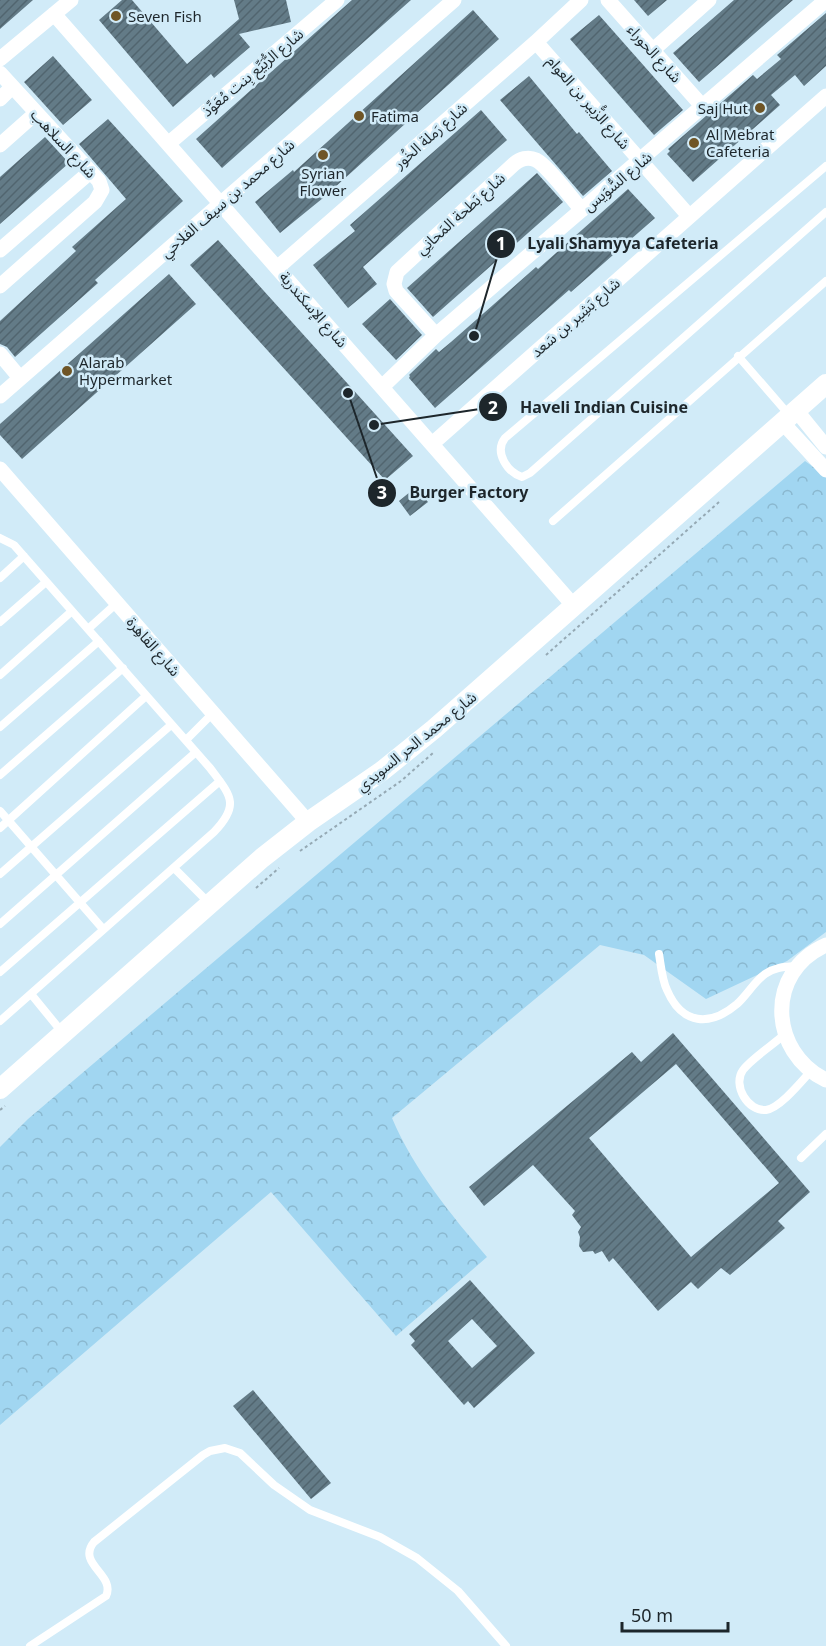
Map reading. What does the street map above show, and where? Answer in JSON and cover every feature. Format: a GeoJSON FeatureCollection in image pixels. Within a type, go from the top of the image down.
{"type":"FeatureCollection","features":[{"type":"Feature","properties":{"kind":"street"},"geometry":{"type":"LineString","coordinates":[[0,58],[71,0]]}},
{"type":"Feature","properties":{"kind":"street","name":"شارع الرُّبَيِّع بِنت مُعَوِّذ"},"geometry":{"type":"LineString","coordinates":[[168,144],[336,0]]}},
{"type":"Feature","properties":{"kind":"street","name":"شارع محمد بن سيف الفلاحي"},"geometry":{"type":"LineString","coordinates":[[0,396],[454,0]]}},
{"type":"Feature","properties":{"kind":"street","name":"شارع رَملة الخُور"},"geometry":{"type":"LineString","coordinates":[[277,268],[581,0]]}},
{"type":"Feature","properties":{"kind":"street","name":"شارع الحوراء"},"geometry":{"type":"LineString","coordinates":[[608,0],[703,107]]}},
{"type":"Feature","properties":{"kind":"street"},"geometry":{"type":"LineString","coordinates":[[653,50],[709,0]]}},
{"type":"Feature","properties":{"kind":"street","name":"شارع السُّوَيس"},"geometry":{"type":"LineString","coordinates":[[382,387],[436,335],[703,107],[816,3]]}},
{"type":"Feature","properties":{"kind":"street","name":"شارع الإسكندرية"},"geometry":{"type":"LineString","coordinates":[[54,14],[573,604]]}},
{"type":"Feature","properties":{"kind":"street","name":"شارع الزُّبير بن العوام"},"geometry":{"type":"LineString","coordinates":[[536,42],[689,216]]}},
{"type":"Feature","properties":{"kind":"street","name":"شارع السلاهب"},"geometry":{"type":"LineString","coordinates":[[0,73],[93,175],[102,190],[98,199],[0,286]]}},
{"type":"Feature","properties":{"kind":"street"},"geometry":{"type":"LineString","coordinates":[[0,99],[12,87]]}},
{"type":"Feature","properties":{"kind":"street","name":"شارع بَشِير بن سَعد"},"geometry":{"type":"LineString","coordinates":[[432,444],[826,96]]}},
{"type":"Feature","properties":{"kind":"street"},"geometry":{"type":"LineString","coordinates":[[0,145],[36,113]]}},
{"type":"Feature","properties":{"kind":"street","name":"شارع بَطحة المَحانِي"},"geometry":{"type":"LineString","coordinates":[[436,335],[396,291],[394,284],[397,272],[514,164],[523,159],[535,159],[582,210]]}},
{"type":"Feature","properties":{"kind":"street"},"geometry":{"type":"LineString","coordinates":[[0,250],[93,175]]}},
{"type":"Feature","properties":{"kind":"street"},"geometry":{"type":"LineString","coordinates":[[0,354],[20,378]]}},
{"type":"Feature","properties":{"kind":"street","name":"شارع محمد الحر السويدي"},"geometry":{"type":"LineString","coordinates":[[0,1089],[209,903],[308,822],[346,797],[408,750],[826,384]]}},
{"type":"Feature","properties":{"kind":"street"},"geometry":{"type":"LineString","coordinates":[[790,416],[826,447]]}},
{"type":"Feature","properties":{"kind":"street"},"geometry":{"type":"LineString","coordinates":[[790,416],[824,463]]}},
{"type":"Feature","properties":{"kind":"street","name":"شارع القاهِرة"},"geometry":{"type":"LineString","coordinates":[[0,469],[308,822]]}},
{"type":"Feature","properties":{"kind":"street"},"geometry":{"type":"LineString","coordinates":[[826,945],[804,959],[789,978],[782,1001],[782,1025],[789,1048],[804,1067],[826,1080]]}},
{"type":"Feature","properties":{"kind":"lane"},"geometry":{"type":"LineString","coordinates":[[826,166],[505,438],[500,450],[509,467],[522,477],[530,473],[826,212]]}},
{"type":"Feature","properties":{"kind":"lane"},"geometry":{"type":"LineString","coordinates":[[553,521],[826,280]]}},
{"type":"Feature","properties":{"kind":"lane"},"geometry":{"type":"LineString","coordinates":[[738,356],[790,416]]}},
{"type":"Feature","properties":{"kind":"lane"},"geometry":{"type":"LineString","coordinates":[[0,538],[14,545],[186,740],[228,790],[230,803],[228,818],[0,1021]]}},
{"type":"Feature","properties":{"kind":"lane"},"geometry":{"type":"LineString","coordinates":[[0,578],[24,556]]}},
{"type":"Feature","properties":{"kind":"lane"},"geometry":{"type":"LineString","coordinates":[[0,622],[46,582]]}},
{"type":"Feature","properties":{"kind":"lane"},"geometry":{"type":"LineString","coordinates":[[88,628],[117,603]]}},
{"type":"Feature","properties":{"kind":"lane"},"geometry":{"type":"LineString","coordinates":[[0,675],[72,611]]}},
{"type":"Feature","properties":{"kind":"lane"},"geometry":{"type":"LineString","coordinates":[[0,727],[99,641]]}},
{"type":"Feature","properties":{"kind":"lane"},"geometry":{"type":"LineString","coordinates":[[0,775],[123,668]]}},
{"type":"Feature","properties":{"kind":"lane"},"geometry":{"type":"LineString","coordinates":[[0,828],[146,696]]}},
{"type":"Feature","properties":{"kind":"lane"},"geometry":{"type":"LineString","coordinates":[[186,740],[213,713]]}},
{"type":"Feature","properties":{"kind":"lane"},"geometry":{"type":"LineString","coordinates":[[0,874],[171,725]]}},
{"type":"Feature","properties":{"kind":"lane"},"geometry":{"type":"LineString","coordinates":[[0,924],[196,752]]}},
{"type":"Feature","properties":{"kind":"lane"},"geometry":{"type":"LineString","coordinates":[[0,972],[220,781]]}},
{"type":"Feature","properties":{"kind":"lane"},"geometry":{"type":"LineString","coordinates":[[0,812],[103,929]]}},
{"type":"Feature","properties":{"kind":"lane"},"geometry":{"type":"LineString","coordinates":[[174,868],[209,903]]}},
{"type":"Feature","properties":{"kind":"lane"},"geometry":{"type":"LineString","coordinates":[[659,954],[666,990],[677,1007],[688,1017],[701,1021],[718,1017],[737,1004],[766,973],[780,967],[799,966]]}},
{"type":"Feature","properties":{"kind":"lane"},"geometry":{"type":"LineString","coordinates":[[31,993],[63,1034]]}},
{"type":"Feature","properties":{"kind":"lane"},"geometry":{"type":"LineString","coordinates":[[785,1034],[742,1071],[738,1082],[741,1094],[756,1109],[765,1110],[776,1106],[812,1071]]}},
{"type":"Feature","properties":{"kind":"lane"},"geometry":{"type":"LineString","coordinates":[[801,1158],[826,1134]]}},
{"type":"Feature","properties":{"kind":"lane"},"geometry":{"type":"LineString","coordinates":[[30,1646],[106,1596],[107,1584],[89,1558],[89,1550],[94,1542],[203,1455],[225,1448],[240,1453],[274,1485],[310,1510],[380,1537],[417,1558],[458,1591],[506,1646]]}},
{"type":"Feature","properties":{"kind":"path"},"geometry":{"type":"LineString","coordinates":[[678,540],[725,497]]}},
{"type":"Feature","properties":{"kind":"path"},"geometry":{"type":"LineString","coordinates":[[299,852],[401,781]]}},
{"type":"Feature","properties":{"kind":"green space"},"geometry":{"type":"Polygon","coordinates":[[[805,461],[826,476],[826,932],[787,961],[706,999],[644,955],[600,945],[392,1118],[422,1174],[487,1257],[396,1336],[271,1192],[0,1425],[0,1147],[28,1119],[805,461]]]}},
{"type":"Feature","properties":{"kind":"building"},"geometry":{"type":"Polygon","coordinates":[[[0,0],[33,0],[0,29],[0,0]]]}},
{"type":"Feature","properties":{"kind":"building"},"geometry":{"type":"Polygon","coordinates":[[[122,0],[132,0],[187,64],[239,19],[234,0],[286,0],[291,22],[239,34],[250,47],[214,78],[211,74],[173,107],[99,20],[122,0]]]}},
{"type":"Feature","properties":{"kind":"building"},"geometry":{"type":"Polygon","coordinates":[[[352,0],[411,0],[222,168],[196,139],[352,0]]]}},
{"type":"Feature","properties":{"kind":"building"},"geometry":{"type":"Polygon","coordinates":[[[634,0],[667,0],[648,16],[634,0]]]}},
{"type":"Feature","properties":{"kind":"building"},"geometry":{"type":"Polygon","coordinates":[[[734,0],[793,0],[699,82],[673,53],[734,0]]]}},
{"type":"Feature","properties":{"kind":"building"},"geometry":{"type":"Polygon","coordinates":[[[473,10],[499,39],[323,198],[280,233],[255,202],[293,170],[294,172],[473,10]]]}},
{"type":"Feature","properties":{"kind":"building"},"geometry":{"type":"Polygon","coordinates":[[[826,13],[826,66],[804,86],[795,75],[771,95],[780,105],[693,182],[667,154],[670,151],[668,149],[753,75],[757,79],[781,59],[777,55],[826,13]]]}},
{"type":"Feature","properties":{"kind":"building"},"geometry":{"type":"Polygon","coordinates":[[[599,15],[683,110],[654,135],[570,39],[599,15]]]}},
{"type":"Feature","properties":{"kind":"building"},"geometry":{"type":"Polygon","coordinates":[[[53,56],[92,100],[63,125],[24,82],[53,56]]]}},
{"type":"Feature","properties":{"kind":"building"},"geometry":{"type":"Polygon","coordinates":[[[529,76],[577,134],[579,132],[612,171],[583,196],[500,100],[529,76]]]}},
{"type":"Feature","properties":{"kind":"building"},"geometry":{"type":"Polygon","coordinates":[[[481,110],[507,140],[363,267],[377,284],[348,308],[313,265],[355,231],[350,225],[481,110]]]}},
{"type":"Feature","properties":{"kind":"building"},"geometry":{"type":"Polygon","coordinates":[[[108,119],[183,201],[95,280],[98,283],[15,357],[7,347],[0,344],[0,321],[76,251],[72,247],[126,199],[79,144],[108,119]]]}},
{"type":"Feature","properties":{"kind":"building"},"geometry":{"type":"Polygon","coordinates":[[[45,137],[69,163],[0,224],[0,177],[45,137]]]}},
{"type":"Feature","properties":{"kind":"building"},"geometry":{"type":"Polygon","coordinates":[[[537,173],[563,202],[433,317],[407,288],[537,173]]]}},
{"type":"Feature","properties":{"kind":"building"},"geometry":{"type":"Polygon","coordinates":[[[628,189],[655,218],[435,408],[409,378],[409,375],[436,349],[439,352],[536,267],[538,269],[628,189]]]}},
{"type":"Feature","properties":{"kind":"building"},"geometry":{"type":"Polygon","coordinates":[[[218,240],[413,456],[385,480],[190,265],[218,240]]]}},
{"type":"Feature","properties":{"kind":"building"},"geometry":{"type":"Polygon","coordinates":[[[169,274],[196,304],[22,459],[0,435],[0,424],[169,274]]]}},
{"type":"Feature","properties":{"kind":"building"},"geometry":{"type":"Polygon","coordinates":[[[390,299],[422,335],[396,360],[362,324],[390,299]]]}},
{"type":"Feature","properties":{"kind":"building"},"geometry":{"type":"Polygon","coordinates":[[[416,487],[428,502],[410,516],[399,501],[416,487]]]}},
{"type":"Feature","properties":{"kind":"building"},"geometry":{"type":"Polygon","coordinates":[[[673,1033],[810,1192],[778,1221],[785,1228],[730,1275],[721,1268],[698,1289],[691,1282],[658,1311],[613,1258],[609,1262],[602,1251],[595,1254],[593,1251],[583,1252],[579,1246],[578,1232],[581,1227],[572,1215],[575,1211],[533,1165],[484,1206],[469,1187],[632,1052],[641,1062],[673,1033]],[[676,1064],[589,1138],[691,1257],[779,1183],[676,1064]]]}},
{"type":"Feature","properties":{"kind":"building"},"geometry":{"type":"Polygon","coordinates":[[[470,1280],[535,1353],[474,1408],[468,1401],[464,1405],[411,1345],[415,1341],[409,1334],[470,1280]],[[472,1319],[448,1341],[472,1368],[497,1346],[472,1319]]]}},
{"type":"Feature","properties":{"kind":"building"},"geometry":{"type":"Polygon","coordinates":[[[253,1390],[331,1483],[311,1499],[233,1406],[253,1390]]]}},
{"type":"Feature","properties":{"kind":"place","name":"Seven Fish"},"geometry":{"type":"Point","coordinates":[116,16]}},
{"type":"Feature","properties":{"kind":"place","name":"Saj Hut"},"geometry":{"type":"Point","coordinates":[760,108]}},
{"type":"Feature","properties":{"kind":"place","name":"Fatima"},"geometry":{"type":"Point","coordinates":[359,116]}},
{"type":"Feature","properties":{"kind":"place","name":"Al Mebrat Cafeteria"},"geometry":{"type":"Point","coordinates":[694,143]}},
{"type":"Feature","properties":{"kind":"place","name":"Syrian Flower"},"geometry":{"type":"Point","coordinates":[323,155]}},
{"type":"Feature","properties":{"kind":"place","name":"Lyali Shamyya Cafeteria"},"geometry":{"type":"Point","coordinates":[474,336]}},
{"type":"Feature","properties":{"kind":"place","name":"Alarab Hypermarket"},"geometry":{"type":"Point","coordinates":[67,371]}},
{"type":"Feature","properties":{"kind":"place","name":"Burger Factory"},"geometry":{"type":"Point","coordinates":[348,393]}},
{"type":"Feature","properties":{"kind":"place","name":"Haveli Indian Cuisine"},"geometry":{"type":"Point","coordinates":[374,425]}}]}
